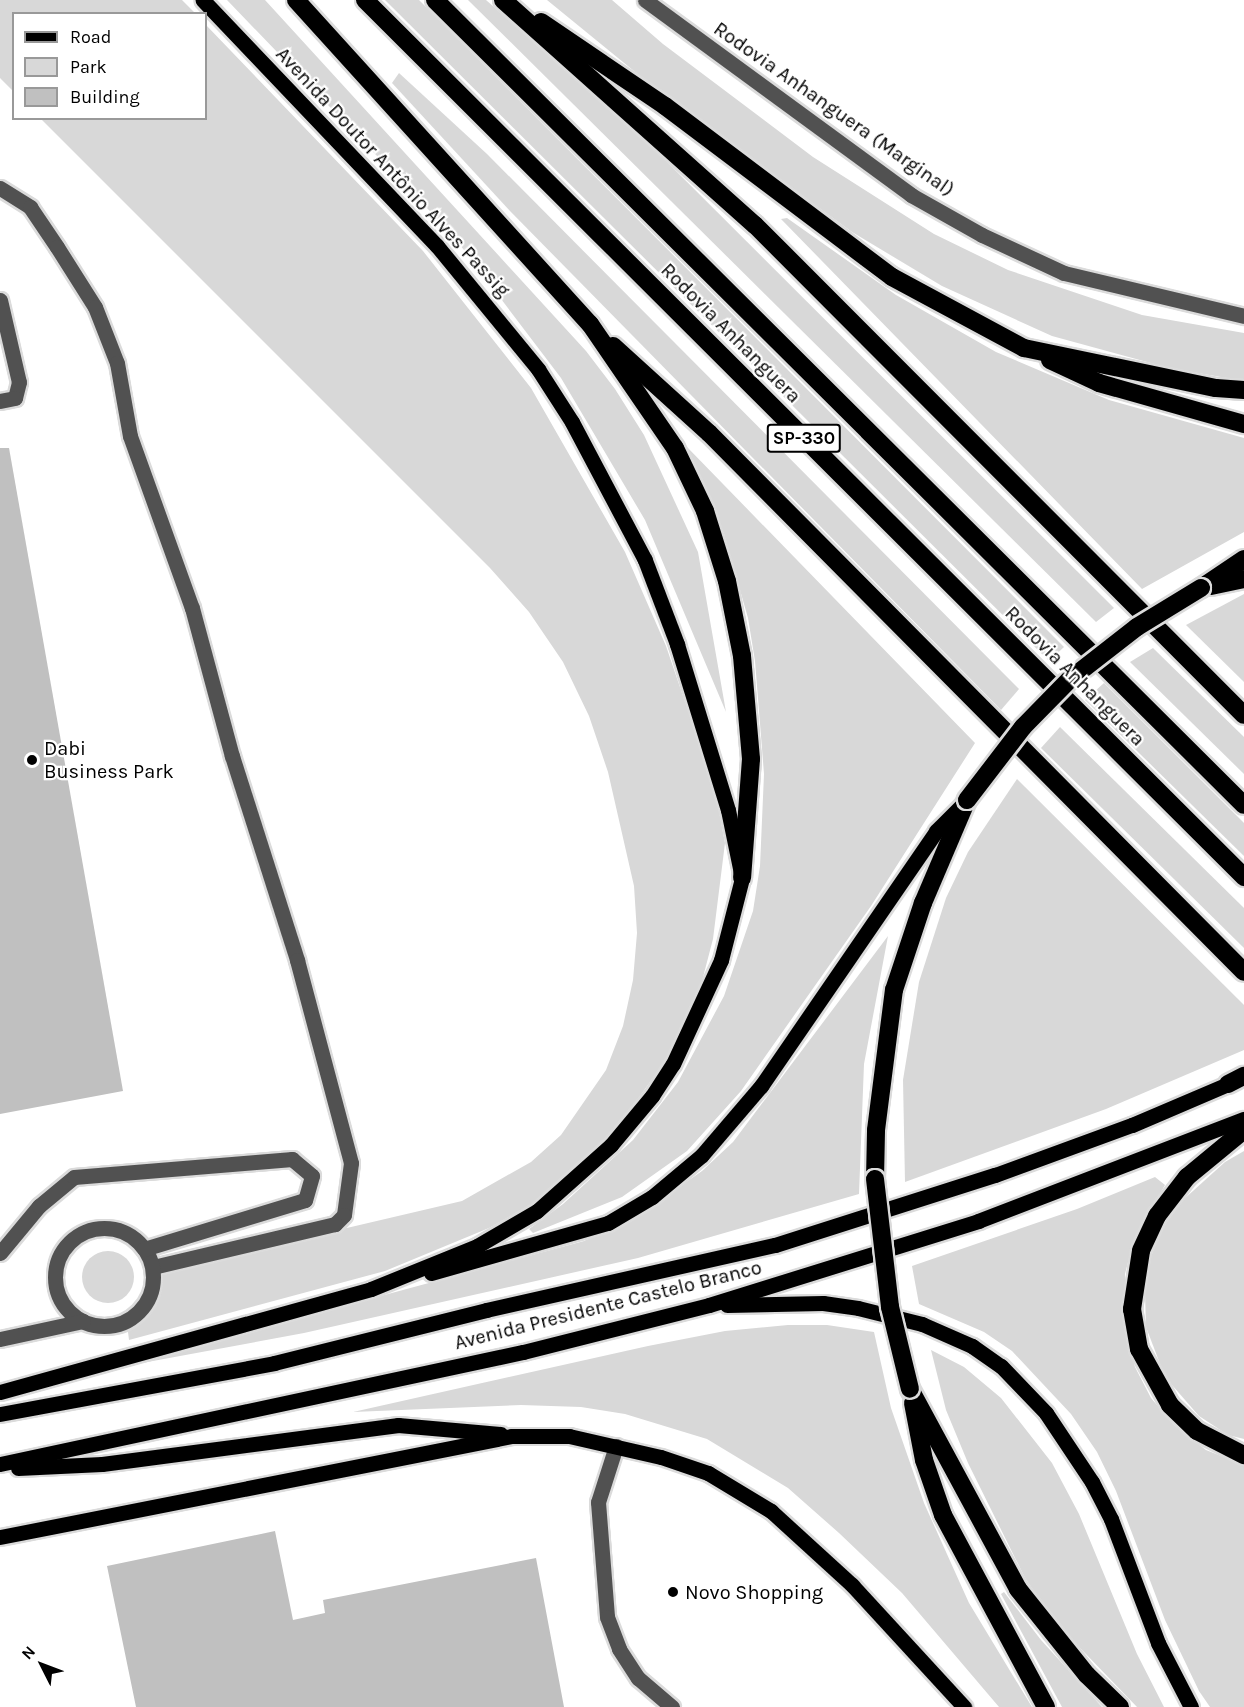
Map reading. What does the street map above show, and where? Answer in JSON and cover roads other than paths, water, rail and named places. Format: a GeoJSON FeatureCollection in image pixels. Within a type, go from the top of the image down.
{"type":"FeatureCollection","features":[{"type":"Feature","properties":{"kind":"highway"},"geometry":{"type":"LineString","coordinates":[[296,0],[590,324],[675,448],[705,511],[727,581],[742,656],[751,759],[742,878]]}},
{"type":"Feature","properties":{"kind":"highway","name":"Rodovia Anhanguera"},"geometry":{"type":"LineString","coordinates":[[365,0],[1244,876]]}},
{"type":"Feature","properties":{"kind":"highway","name":"Rodovia Anhanguera"},"geometry":{"type":"LineString","coordinates":[[435,0],[1244,805]]}},
{"type":"Feature","properties":{"kind":"highway"},"geometry":{"type":"LineString","coordinates":[[503,0],[756,225],[1244,715]]}},
{"type":"Feature","properties":{"kind":"highway"},"geometry":{"type":"LineString","coordinates":[[510,0],[665,106],[892,277],[1024,348],[1099,383],[1244,424]]}},
{"type":"Feature","properties":{"kind":"highway","name":"SP-330"},"geometry":{"type":"LineString","coordinates":[[590,324],[709,433],[1244,972]]}},
{"type":"Feature","properties":{"kind":"highway"},"geometry":{"type":"LineString","coordinates":[[1024,348],[1216,388],[1244,390]]}},
{"type":"Feature","properties":{"kind":"highway"},"geometry":{"type":"LineString","coordinates":[[1046,1707],[943,1515],[924,1460],[879,1238],[875,1179],[876,1130],[894,990],[923,903],[967,800],[1023,727],[1069,680],[1137,627],[1244,559]]}},
{"type":"Feature","properties":{"kind":"highway"},"geometry":{"type":"LineString","coordinates":[[1201,588],[1244,579]]}},
{"type":"Feature","properties":{"kind":"highway"},"geometry":{"type":"LineString","coordinates":[[1244,1130],[1187,1177],[1157,1216],[1141,1251],[1132,1309],[1139,1349],[1158,1390],[1197,1431],[1244,1455]]}},
{"type":"Feature","properties":{"kind":"highway"},"geometry":{"type":"LineString","coordinates":[[910,1389],[1018,1589],[1087,1675],[1120,1707]]}},
{"type":"Feature","properties":{"kind":"main road","name":"Avenida Doutor Antônio Alves Passig"},"geometry":{"type":"LineString","coordinates":[[203,0],[445,255],[538,369],[572,422],[645,560],[673,634],[728,810],[742,878]]}},
{"type":"Feature","properties":{"kind":"main road"},"geometry":{"type":"LineString","coordinates":[[0,1392],[586,1231],[630,1211],[702,1155],[761,1086],[936,831],[967,800]]}},
{"type":"Feature","properties":{"kind":"main road"},"geometry":{"type":"LineString","coordinates":[[371,1289],[505,1232],[567,1188],[618,1137],[652,1096],[694,1025],[721,960],[742,878]]}},
{"type":"Feature","properties":{"kind":"main road","name":"Avenida Presidente Castelo Branco"},"geometry":{"type":"LineString","coordinates":[[0,1414],[274,1363],[486,1310],[775,1245],[995,1175],[1132,1125],[1236,1080]]}},
{"type":"Feature","properties":{"kind":"main road","name":"Avenida Presidente Castelo Branco"},"geometry":{"type":"LineString","coordinates":[[0,1466],[523,1352],[709,1305],[978,1221],[1244,1119]]}},
{"type":"Feature","properties":{"kind":"main road"},"geometry":{"type":"LineString","coordinates":[[709,1305],[823,1303],[858,1308],[933,1328],[972,1346],[1001,1366],[1047,1413],[1092,1482],[1111,1519],[1158,1642],[1191,1707]]}},
{"type":"Feature","properties":{"kind":"main road"},"geometry":{"type":"LineString","coordinates":[[0,1466],[102,1464],[398,1425],[512,1436],[569,1436],[616,1446],[708,1473],[771,1511],[852,1585],[964,1707]]}},
{"type":"Feature","properties":{"kind":"main road"},"geometry":{"type":"LineString","coordinates":[[0,1537],[512,1436]]}},
{"type":"Feature","properties":{"kind":"street","name":"Rodovia Anhanguera (Marginal)"},"geometry":{"type":"LineString","coordinates":[[645,0],[911,195],[982,235],[1064,273],[1244,316]]}},
{"type":"Feature","properties":{"kind":"street"},"geometry":{"type":"LineString","coordinates":[[0,188],[30,207],[57,247],[95,307],[117,363],[130,436],[192,608],[232,756],[297,960],[351,1163],[344,1215],[335,1224],[153,1268]]}},
{"type":"Feature","properties":{"kind":"street"},"geometry":{"type":"LineString","coordinates":[[0,300],[20,382],[15,398],[0,401]]}},
{"type":"Feature","properties":{"kind":"street"},"geometry":{"type":"LineString","coordinates":[[0,1253],[39,1206],[74,1177],[292,1160],[312,1176],[305,1200],[144,1249]]}},
{"type":"Feature","properties":{"kind":"street"},"geometry":{"type":"LineString","coordinates":[[0,1339],[83,1321],[115,1325],[129,1318],[150,1295],[153,1268],[144,1249],[133,1237],[102,1228],[86,1231],[67,1246],[56,1267],[55,1284],[60,1299],[83,1321]]}},
{"type":"Feature","properties":{"kind":"street"},"geometry":{"type":"LineString","coordinates":[[616,1446],[598,1502],[607,1617],[619,1649],[638,1678],[672,1707]]}},
{"type":"Feature","properties":{"kind":"place","name":"Dabi Business Park"},"geometry":{"type":"Point","coordinates":[32,760]}},
{"type":"Feature","properties":{"kind":"place","name":"Novo Shopping"},"geometry":{"type":"Point","coordinates":[673,1592]}}]}
